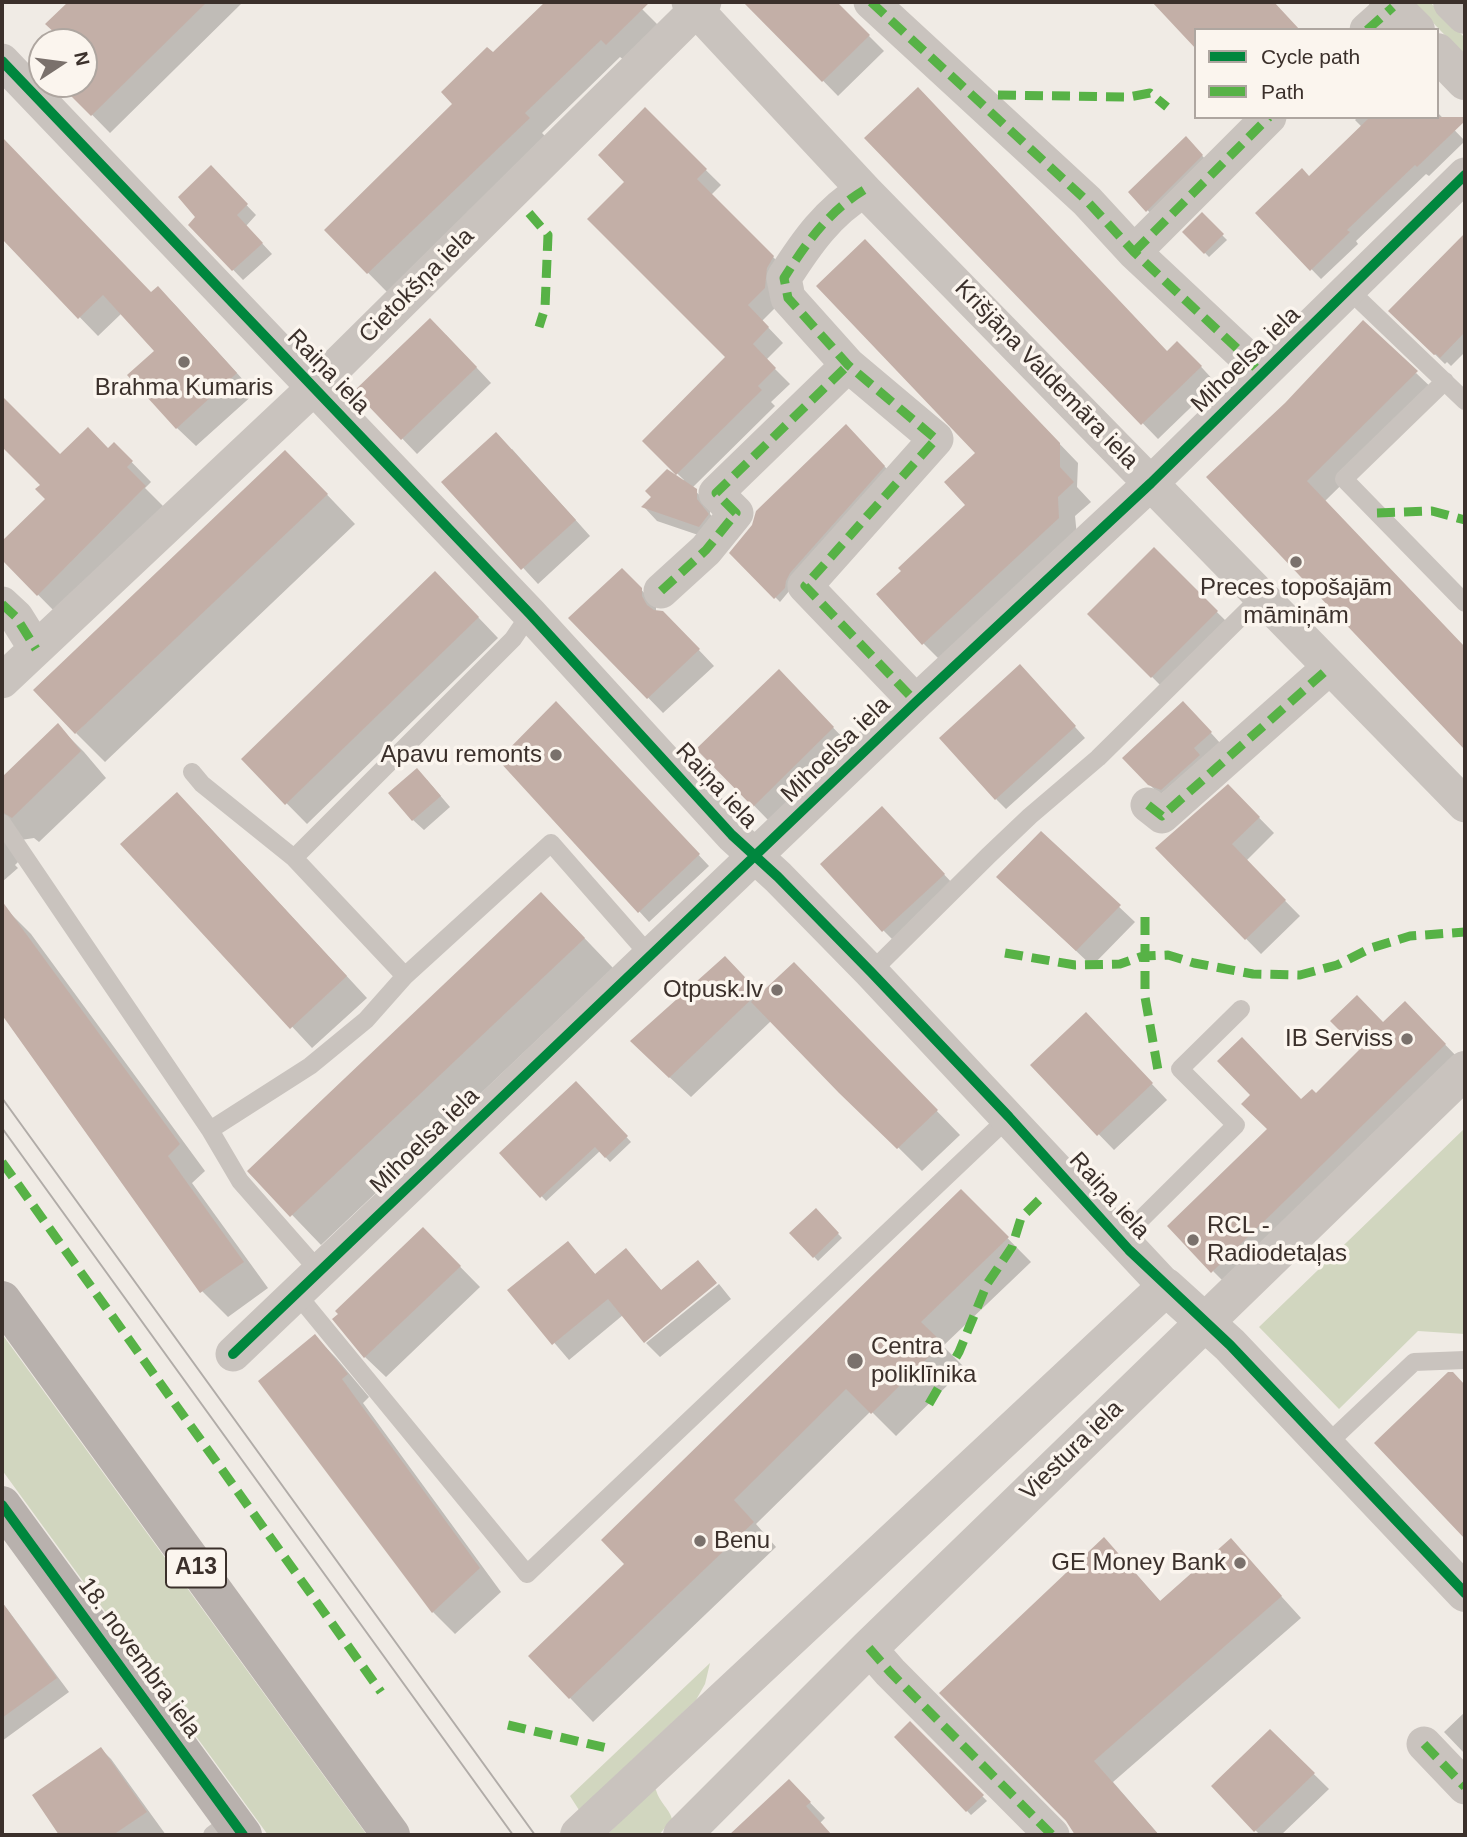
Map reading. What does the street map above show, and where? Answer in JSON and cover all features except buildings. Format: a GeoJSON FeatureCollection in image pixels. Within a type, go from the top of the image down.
{"type":"FeatureCollection","features":[{"type":"Feature","properties":{"kind":"main road","name":"A13"},"geometry":{"type":"LineString","coordinates":[[2,1300],[391,1835]]}},
{"type":"Feature","properties":{"kind":"main road","name":"18. novembra iela"},"geometry":{"type":"LineString","coordinates":[[2,1506],[229,1830]]}},
{"type":"Feature","properties":{"kind":"street"},"geometry":{"type":"LineString","coordinates":[[870,2],[1087,201],[1134,252],[1261,374]]}},
{"type":"Feature","properties":{"kind":"street"},"geometry":{"type":"LineString","coordinates":[[1452,2],[1465,15]]}},
{"type":"Feature","properties":{"kind":"street","name":"Krišjāņa Valdemāra iela"},"geometry":{"type":"LineString","coordinates":[[697,4],[864,190],[1465,805]]}},
{"type":"Feature","properties":{"kind":"street","name":"Cietokšņa iela"},"geometry":{"type":"LineString","coordinates":[[2,681],[314,388],[697,4]]}},
{"type":"Feature","properties":{"kind":"street"},"geometry":{"type":"LineString","coordinates":[[1439,54],[1465,81]]}},
{"type":"Feature","properties":{"kind":"street","name":"Raiņa iela"},"geometry":{"type":"LineString","coordinates":[[2,61],[530,614],[732,835],[871,972],[1009,1117],[1120,1240],[1166,1287],[1230,1345],[1465,1594]]}},
{"type":"Feature","properties":{"kind":"street"},"geometry":{"type":"LineString","coordinates":[[1134,252],[1267,119]]}},
{"type":"Feature","properties":{"kind":"street","name":"Mihoelsa iela"},"geometry":{"type":"LineString","coordinates":[[233,1353],[916,702],[1151,482],[1465,175]]}},
{"type":"Feature","properties":{"kind":"street"},"geometry":{"type":"LineString","coordinates":[[864,190],[842,204],[804,248],[784,278],[788,298],[848,365],[936,439],[805,586],[916,702]]}},
{"type":"Feature","properties":{"kind":"street"},"geometry":{"type":"LineString","coordinates":[[661,591],[706,550],[736,513],[716,493],[848,365]]}},
{"type":"Feature","properties":{"kind":"street"},"geometry":{"type":"LineString","coordinates":[[2,604],[16,617],[36,649]]}},
{"type":"Feature","properties":{"kind":"street"},"geometry":{"type":"LineString","coordinates":[[1148,805],[1162,816],[1330,667]]}},
{"type":"Feature","properties":{"kind":"street","name":"Viestura iela"},"geometry":{"type":"LineString","coordinates":[[682,1835],[869,1648],[1465,1070]]}},
{"type":"Feature","properties":{"kind":"street"},"geometry":{"type":"LineString","coordinates":[[579,1835],[1166,1287]]}},
{"type":"Feature","properties":{"kind":"street"},"geometry":{"type":"LineString","coordinates":[[869,1648],[1052,1835]]}},
{"type":"Feature","properties":{"kind":"street"},"geometry":{"type":"LineString","coordinates":[[1424,1744],[1465,1787]]}},
{"type":"Feature","properties":{"kind":"lane"},"geometry":{"type":"LineString","coordinates":[[1348,289],[1465,401]]}},
{"type":"Feature","properties":{"kind":"lane"},"geometry":{"type":"LineString","coordinates":[[1444,381],[1344,479],[1465,603]]}},
{"type":"Feature","properties":{"kind":"lane"},"geometry":{"type":"LineString","coordinates":[[871,972],[996,848],[1098,758],[1261,597]]}},
{"type":"Feature","properties":{"kind":"lane"},"geometry":{"type":"LineString","coordinates":[[294,858],[513,639],[530,614]]}},
{"type":"Feature","properties":{"kind":"lane"},"geometry":{"type":"LineString","coordinates":[[192,772],[202,784],[294,858],[405,976]]}},
{"type":"Feature","properties":{"kind":"lane"},"geometry":{"type":"LineString","coordinates":[[2,823],[210,1130],[240,1181],[308,1282],[327,1328],[527,1574],[1009,1117]]}},
{"type":"Feature","properties":{"kind":"lane"},"geometry":{"type":"LineString","coordinates":[[210,1130],[310,1066],[366,1020],[405,976],[551,843],[650,956]]}},
{"type":"Feature","properties":{"kind":"lane"},"geometry":{"type":"LineString","coordinates":[[1120,1240],[1236,1125],[1180,1069],[1241,1009]]}},
{"type":"Feature","properties":{"kind":"lane"},"geometry":{"type":"LineString","coordinates":[[1325,1446],[1414,1362],[1465,1360]]}},
{"type":"Feature","properties":{"kind":"green space"},"geometry":{"type":"Polygon","coordinates":[[[1413,2],[1430,2],[1465,38],[1465,56],[1439,28],[1413,2]]]}},
{"type":"Feature","properties":{"kind":"green space"},"geometry":{"type":"Polygon","coordinates":[[[1465,1128],[1465,1334],[1418,1331],[1339,1409],[1259,1327],[1465,1128]]]}},
{"type":"Feature","properties":{"kind":"green space"},"geometry":{"type":"Polygon","coordinates":[[[2,1334],[367,1835],[268,1835],[2,1470],[2,1334]]]}},
{"type":"Feature","properties":{"kind":"green space"},"geometry":{"type":"Polygon","coordinates":[[[710,1663],[705,1684],[696,1700],[579,1810],[570,1796],[710,1663]]]}},
{"type":"Feature","properties":{"kind":"green space"},"geometry":{"type":"Polygon","coordinates":[[[654,1788],[672,1819],[659,1835],[607,1835],[654,1788]]]}},
{"type":"Feature","properties":{"kind":"tram line"},"geometry":{"type":"LineString","coordinates":[[2,1098],[535,1835]]}},
{"type":"Feature","properties":{"kind":"tram line"},"geometry":{"type":"LineString","coordinates":[[2,1128],[513,1835]]}},
{"type":"Feature","properties":{"kind":"marked path"},"geometry":{"type":"LineString","coordinates":[[871,2],[1087,201],[1134,252],[1261,374]]}},
{"type":"Feature","properties":{"kind":"marked path"},"geometry":{"type":"LineString","coordinates":[[1369,28],[1393,7]]}},
{"type":"Feature","properties":{"kind":"marked path"},"geometry":{"type":"LineString","coordinates":[[998,95],[1129,97],[1150,93],[1167,107]]}},
{"type":"Feature","properties":{"kind":"marked path"},"geometry":{"type":"LineString","coordinates":[[1134,252],[1267,119]]}},
{"type":"Feature","properties":{"kind":"marked path"},"geometry":{"type":"LineString","coordinates":[[864,190],[829,218],[801,252],[784,278],[788,298],[848,365],[936,439],[805,586],[916,702]]}},
{"type":"Feature","properties":{"kind":"marked path"},"geometry":{"type":"LineString","coordinates":[[529,213],[548,235],[545,308],[539,327]]}},
{"type":"Feature","properties":{"kind":"marked path"},"geometry":{"type":"LineString","coordinates":[[661,591],[706,550],[736,513],[716,493],[848,365]]}},
{"type":"Feature","properties":{"kind":"marked path"},"geometry":{"type":"LineString","coordinates":[[1377,513],[1432,511],[1465,520]]}},
{"type":"Feature","properties":{"kind":"marked path"},"geometry":{"type":"LineString","coordinates":[[2,604],[16,617],[36,649]]}},
{"type":"Feature","properties":{"kind":"marked path"},"geometry":{"type":"LineString","coordinates":[[1148,805],[1162,816],[1330,667]]}},
{"type":"Feature","properties":{"kind":"marked path"},"geometry":{"type":"LineString","coordinates":[[1145,917],[1145,997],[1159,1076]]}},
{"type":"Feature","properties":{"kind":"marked path"},"geometry":{"type":"LineString","coordinates":[[1005,953],[1075,965],[1120,964],[1143,956],[1168,955],[1194,963],[1253,974],[1300,975],[1337,965],[1371,948],[1410,936],[1465,932]]}},
{"type":"Feature","properties":{"kind":"marked path"},"geometry":{"type":"LineString","coordinates":[[2,1162],[381,1692]]}},
{"type":"Feature","properties":{"kind":"marked path"},"geometry":{"type":"LineString","coordinates":[[929,1404],[959,1352],[987,1284],[1012,1247],[1021,1218],[1042,1197]]}},
{"type":"Feature","properties":{"kind":"marked path"},"geometry":{"type":"LineString","coordinates":[[869,1648],[1052,1835]]}},
{"type":"Feature","properties":{"kind":"marked path"},"geometry":{"type":"LineString","coordinates":[[508,1725],[611,1749]]}},
{"type":"Feature","properties":{"kind":"marked path"},"geometry":{"type":"LineString","coordinates":[[1424,1744],[1465,1787]]}},
{"type":"Feature","properties":{"kind":"cycle path"},"geometry":{"type":"LineString","coordinates":[[2,61],[530,614],[732,835],[778,877],[871,972],[1009,1117],[1129,1250],[1230,1345],[1465,1593]]}},
{"type":"Feature","properties":{"kind":"cycle path"},"geometry":{"type":"LineString","coordinates":[[233,1354],[916,702],[1151,483],[1465,175]]}},
{"type":"Feature","properties":{"kind":"cycle path"},"geometry":{"type":"LineString","coordinates":[[2,1505],[243,1835]]}},
{"type":"Feature","properties":{"kind":"place","name":"Brahma Kumaris"},"geometry":{"type":"Point","coordinates":[184,362]}},
{"type":"Feature","properties":{"kind":"place","name":"Preces topošajām māmiņām"},"geometry":{"type":"Point","coordinates":[1296,562]}},
{"type":"Feature","properties":{"kind":"place","name":"Apavu remonts"},"geometry":{"type":"Point","coordinates":[556,755]}},
{"type":"Feature","properties":{"kind":"place","name":"Otpusk.lv"},"geometry":{"type":"Point","coordinates":[777,990]}},
{"type":"Feature","properties":{"kind":"place","name":"IB Serviss"},"geometry":{"type":"Point","coordinates":[1407,1039]}},
{"type":"Feature","properties":{"kind":"place","name":"RCL - Radiodetaļas"},"geometry":{"type":"Point","coordinates":[1193,1240]}},
{"type":"Feature","properties":{"kind":"place","name":"Centra poliklīnika"},"geometry":{"type":"Point","coordinates":[855,1361]}},
{"type":"Feature","properties":{"kind":"place","name":"Benu"},"geometry":{"type":"Point","coordinates":[700,1541]}},
{"type":"Feature","properties":{"kind":"place","name":"GE Money Bank"},"geometry":{"type":"Point","coordinates":[1240,1563]}}]}
